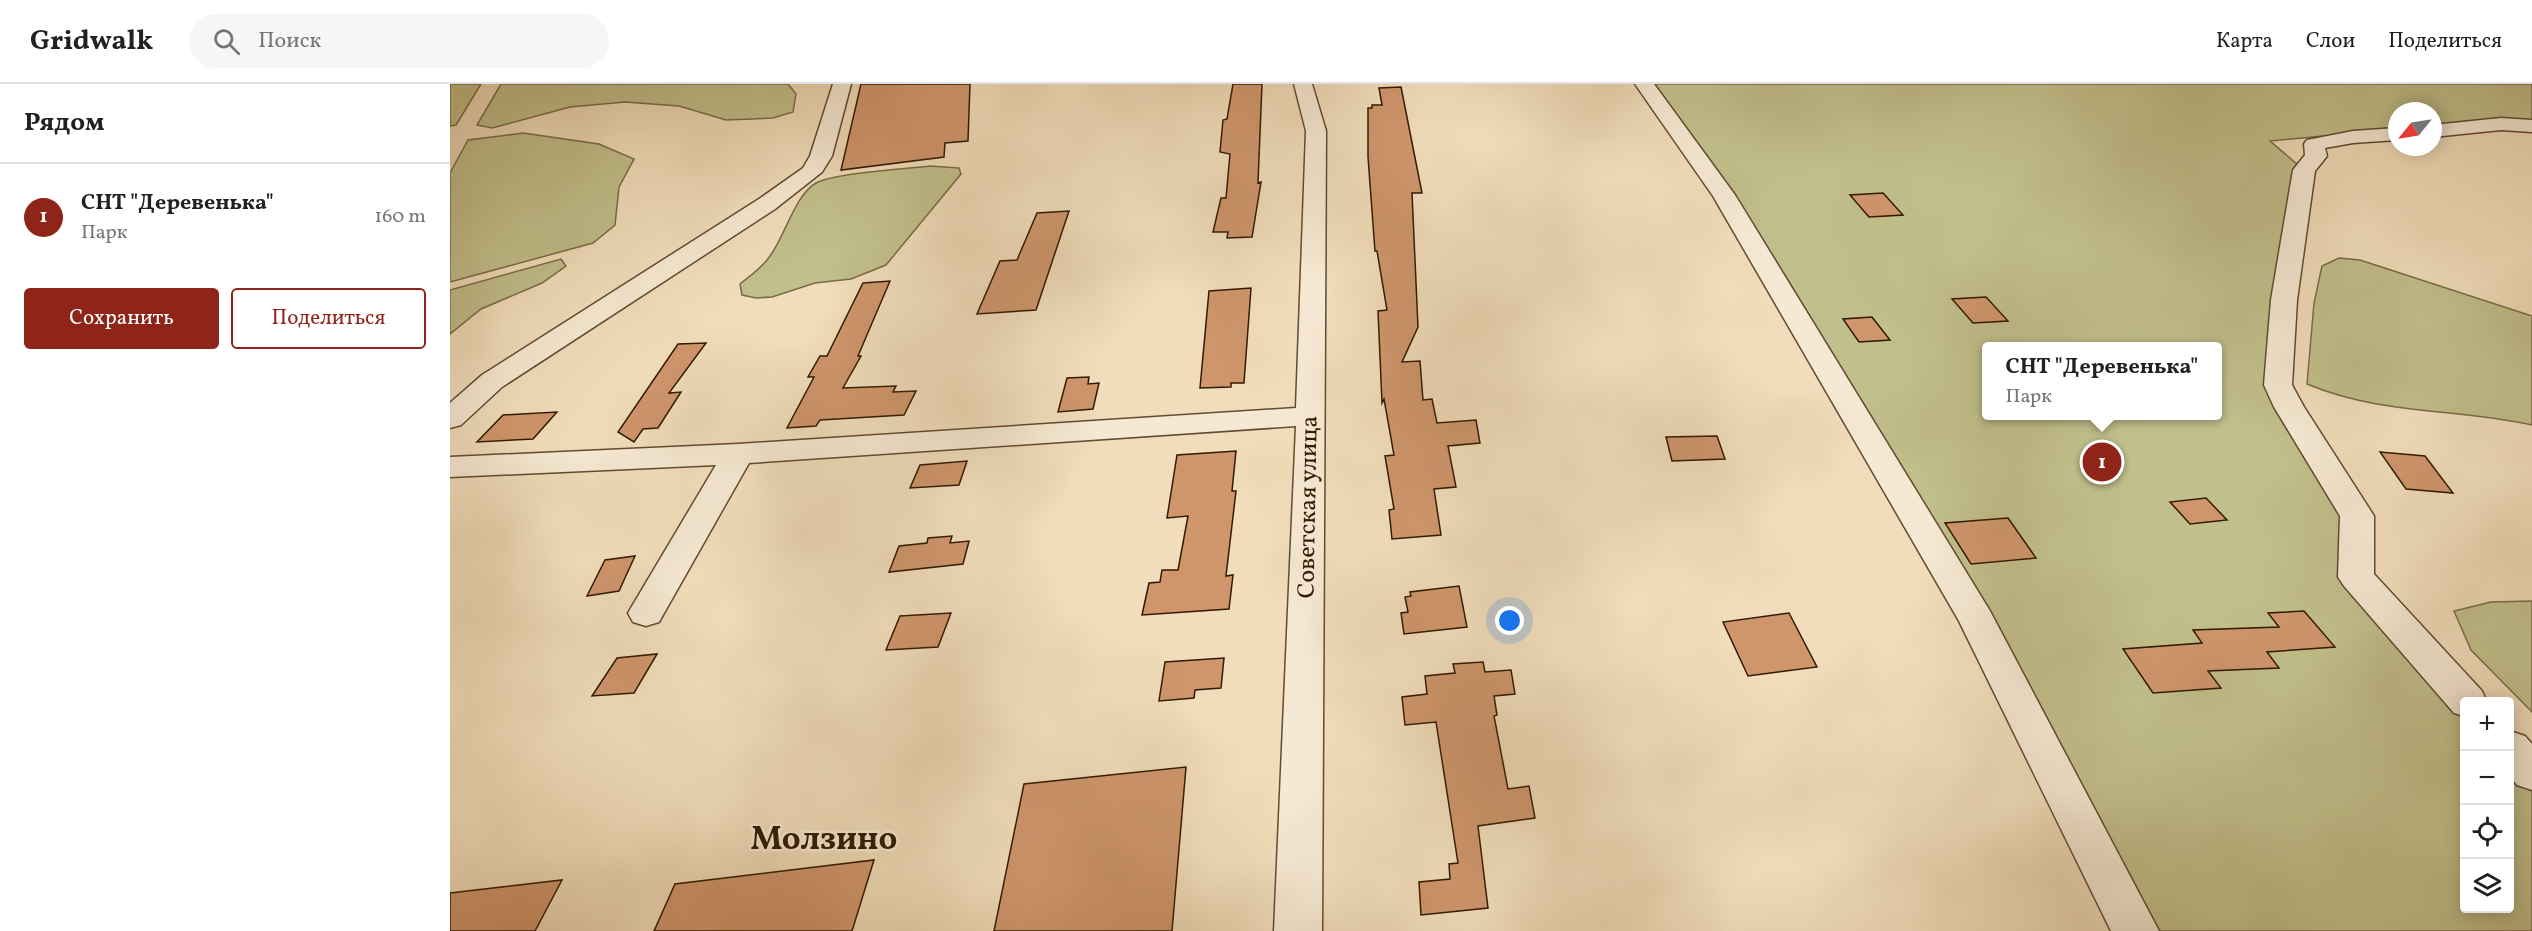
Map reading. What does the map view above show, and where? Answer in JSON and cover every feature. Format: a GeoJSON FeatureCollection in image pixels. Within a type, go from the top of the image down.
{"type":"FeatureCollection","features":[{"type":"Feature","properties":{"kind":"street"},"geometry":{"type":"LineString","coordinates":[[450,419],[492,381],[767,204],[811,172],[822,156],[842,84]]}},
{"type":"Feature","properties":{"kind":"street","name":"Советская улица"},"geometry":{"type":"LineString","coordinates":[[1298,931],[1316,131],[1302,84]]}},
{"type":"Feature","properties":{"kind":"street"},"geometry":{"type":"LineString","coordinates":[[1644,84],[1724,195],[1977,620],[2135,931]]}},
{"type":"Feature","properties":{"kind":"street"},"geometry":{"type":"LineString","coordinates":[[2442,130],[2501,124],[2532,126]]}},
{"type":"Feature","properties":{"kind":"street"},"geometry":{"type":"LineString","coordinates":[[2388,135],[2353,137],[2314,144],[2316,156],[2304,170],[2284,300],[2278,385],[2289,407],[2357,516],[2356,577],[2464,697]]}},
{"type":"Feature","properties":{"kind":"street"},"geometry":{"type":"LineString","coordinates":[[450,467],[738,454],[1311,416]]}},
{"type":"Feature","properties":{"kind":"street"},"geometry":{"type":"LineString","coordinates":[[646,612],[738,454]]}},
{"type":"Feature","properties":{"kind":"street"},"geometry":{"type":"LineString","coordinates":[[2513,751],[2532,773]]}},
{"type":"Feature","properties":{"kind":"shaded area"},"geometry":{"type":"Polygon","coordinates":[[[450,84],[481,84],[456,125],[450,126],[450,84]]]}},
{"type":"Feature","properties":{"kind":"shaded area"},"geometry":{"type":"Polygon","coordinates":[[[501,84],[788,84],[796,94],[793,112],[773,118],[726,120],[679,106],[625,102],[570,107],[492,128],[477,125],[501,84]]]}},
{"type":"Feature","properties":{"kind":"shaded area"},"geometry":{"type":"Polygon","coordinates":[[[1644,84],[2532,84],[2532,121],[2442,126],[2442,102],[2388,102],[2388,130],[2270,141],[2304,170],[2278,385],[2357,516],[2356,577],[2460,697],[2460,913],[2514,913],[2514,753],[2532,773],[2532,931],[2135,931],[1977,620],[1644,84]]]}},
{"type":"Feature","properties":{"kind":"shaded area"},"geometry":{"type":"Polygon","coordinates":[[[523,133],[599,144],[634,159],[619,187],[615,225],[593,243],[450,282],[450,173],[468,140],[523,133]]]}},
{"type":"Feature","properties":{"kind":"shaded area"},"geometry":{"type":"Polygon","coordinates":[[[930,166],[959,168],[961,174],[886,265],[851,279],[815,283],[772,297],[756,298],[742,295],[740,284],[767,260],[796,206],[816,183],[854,174],[930,166]]]}},
{"type":"Feature","properties":{"kind":"shaded area"},"geometry":{"type":"Polygon","coordinates":[[[2339,258],[2360,260],[2532,316],[2532,425],[2390,406],[2335,394],[2307,384],[2314,303],[2322,266],[2339,258]]]}},
{"type":"Feature","properties":{"kind":"shaded area"},"geometry":{"type":"Polygon","coordinates":[[[561,259],[566,266],[542,283],[481,309],[450,334],[450,290],[561,259]]]}},
{"type":"Feature","properties":{"kind":"shaded area"},"geometry":{"type":"Polygon","coordinates":[[[2532,601],[2532,712],[2471,650],[2454,611],[2491,602],[2532,601]]]}},
{"type":"Feature","properties":{"kind":"building"},"geometry":{"type":"Polygon","coordinates":[[[861,84],[970,84],[968,141],[945,143],[944,157],[841,170],[861,84]]]}},
{"type":"Feature","properties":{"kind":"building"},"geometry":{"type":"Polygon","coordinates":[[[1233,84],[1262,84],[1258,183],[1261,182],[1252,237],[1227,238],[1228,232],[1213,232],[1221,198],[1226,198],[1230,154],[1220,152],[1223,120],[1227,119],[1233,84]]]}},
{"type":"Feature","properties":{"kind":"building"},"geometry":{"type":"Polygon","coordinates":[[[1401,87],[1422,193],[1412,193],[1418,327],[1402,362],[1420,361],[1423,400],[1432,399],[1437,423],[1476,420],[1480,443],[1448,446],[1456,487],[1434,489],[1441,535],[1392,539],[1389,510],[1394,509],[1385,456],[1394,455],[1384,399],[1382,403],[1378,311],[1387,310],[1377,251],[1375,251],[1368,157],[1368,108],[1372,108],[1372,105],[1382,105],[1379,88],[1401,87]]]}},
{"type":"Feature","properties":{"kind":"building"},"geometry":{"type":"Polygon","coordinates":[[[1883,193],[1903,215],[1869,217],[1850,195],[1883,193]]]}},
{"type":"Feature","properties":{"kind":"building"},"geometry":{"type":"Polygon","coordinates":[[[1069,211],[1036,310],[977,314],[1000,261],[1017,260],[1037,213],[1069,211]]]}},
{"type":"Feature","properties":{"kind":"building"},"geometry":{"type":"Polygon","coordinates":[[[890,281],[858,356],[861,356],[843,388],[896,386],[893,392],[916,391],[904,415],[820,420],[816,426],[787,428],[814,377],[808,377],[820,356],[827,356],[863,283],[890,281]]]}},
{"type":"Feature","properties":{"kind":"building"},"geometry":{"type":"Polygon","coordinates":[[[1251,288],[1244,383],[1231,383],[1231,387],[1200,388],[1209,291],[1251,288]]]}},
{"type":"Feature","properties":{"kind":"building"},"geometry":{"type":"Polygon","coordinates":[[[1986,297],[2008,321],[1973,323],[1952,299],[1986,297]]]}},
{"type":"Feature","properties":{"kind":"building"},"geometry":{"type":"Polygon","coordinates":[[[1872,317],[1890,340],[1859,342],[1843,319],[1872,317]]]}},
{"type":"Feature","properties":{"kind":"building"},"geometry":{"type":"Polygon","coordinates":[[[706,343],[669,393],[681,392],[658,428],[643,429],[634,442],[618,432],[678,344],[706,343]]]}},
{"type":"Feature","properties":{"kind":"building"},"geometry":{"type":"Polygon","coordinates":[[[1089,377],[1088,384],[1099,383],[1093,409],[1058,412],[1067,378],[1089,377]]]}},
{"type":"Feature","properties":{"kind":"building"},"geometry":{"type":"Polygon","coordinates":[[[557,412],[533,439],[477,442],[503,415],[557,412]]]}},
{"type":"Feature","properties":{"kind":"building"},"geometry":{"type":"Polygon","coordinates":[[[1717,436],[1725,459],[1672,461],[1666,437],[1717,436]]]}},
{"type":"Feature","properties":{"kind":"building"},"geometry":{"type":"Polygon","coordinates":[[[1236,451],[1232,491],[1236,491],[1226,576],[1233,575],[1229,609],[1142,615],[1149,583],[1160,582],[1162,570],[1178,570],[1188,516],[1167,518],[1177,455],[1236,451]]]}},
{"type":"Feature","properties":{"kind":"building"},"geometry":{"type":"Polygon","coordinates":[[[2380,452],[2425,456],[2453,493],[2406,489],[2380,452]]]}},
{"type":"Feature","properties":{"kind":"building"},"geometry":{"type":"Polygon","coordinates":[[[967,461],[959,485],[910,488],[920,465],[967,461]]]}},
{"type":"Feature","properties":{"kind":"building"},"geometry":{"type":"Polygon","coordinates":[[[2206,498],[2227,520],[2190,524],[2170,502],[2206,498]]]}},
{"type":"Feature","properties":{"kind":"building"},"geometry":{"type":"Polygon","coordinates":[[[2008,518],[2036,558],[1971,564],[1945,523],[2008,518]]]}},
{"type":"Feature","properties":{"kind":"building"},"geometry":{"type":"Polygon","coordinates":[[[952,536],[950,543],[969,541],[963,564],[889,572],[899,546],[927,543],[928,538],[952,536]]]}},
{"type":"Feature","properties":{"kind":"building"},"geometry":{"type":"Polygon","coordinates":[[[635,556],[619,591],[587,596],[605,560],[635,556]]]}},
{"type":"Feature","properties":{"kind":"building"},"geometry":{"type":"Polygon","coordinates":[[[1459,586],[1467,627],[1404,634],[1401,613],[1408,612],[1405,597],[1411,596],[1410,592],[1459,586]]]}},
{"type":"Feature","properties":{"kind":"building"},"geometry":{"type":"Polygon","coordinates":[[[2304,611],[2335,647],[2267,652],[2279,668],[2208,671],[2221,688],[2153,693],[2123,649],[2202,643],[2193,630],[2279,627],[2268,613],[2304,611]]]}},
{"type":"Feature","properties":{"kind":"building"},"geometry":{"type":"Polygon","coordinates":[[[951,613],[938,647],[886,650],[900,616],[951,613]]]}},
{"type":"Feature","properties":{"kind":"building"},"geometry":{"type":"Polygon","coordinates":[[[1789,613],[1817,667],[1748,676],[1723,622],[1789,613]]]}},
{"type":"Feature","properties":{"kind":"building"},"geometry":{"type":"Polygon","coordinates":[[[657,654],[634,693],[592,696],[617,658],[657,654]]]}},
{"type":"Feature","properties":{"kind":"building"},"geometry":{"type":"Polygon","coordinates":[[[1224,658],[1221,688],[1195,690],[1194,698],[1159,701],[1165,662],[1224,658]]]}},
{"type":"Feature","properties":{"kind":"building"},"geometry":{"type":"Polygon","coordinates":[[[1483,662],[1485,672],[1511,670],[1515,694],[1494,696],[1497,715],[1494,716],[1508,789],[1529,786],[1535,818],[1478,826],[1488,908],[1421,915],[1419,882],[1450,879],[1449,864],[1458,863],[1436,722],[1405,725],[1402,697],[1427,694],[1425,676],[1455,673],[1453,664],[1483,662]]]}},
{"type":"Feature","properties":{"kind":"building"},"geometry":{"type":"Polygon","coordinates":[[[1186,767],[1172,931],[994,931],[1024,784],[1186,767]]]}},
{"type":"Feature","properties":{"kind":"building"},"geometry":{"type":"Polygon","coordinates":[[[874,860],[852,931],[654,931],[675,884],[874,860]]]}},
{"type":"Feature","properties":{"kind":"building"},"geometry":{"type":"Polygon","coordinates":[[[562,880],[535,931],[450,931],[450,893],[562,880]]]}},
{"type":"Feature","properties":{"kind":"place","name":"СНТ \"Деревенька\""},"geometry":{"type":"Point","coordinates":[2102,462]}},
{"type":"Feature","properties":{"kind":"district","name":"Молзино"},"geometry":{"type":"Point","coordinates":[824,841]}}]}
